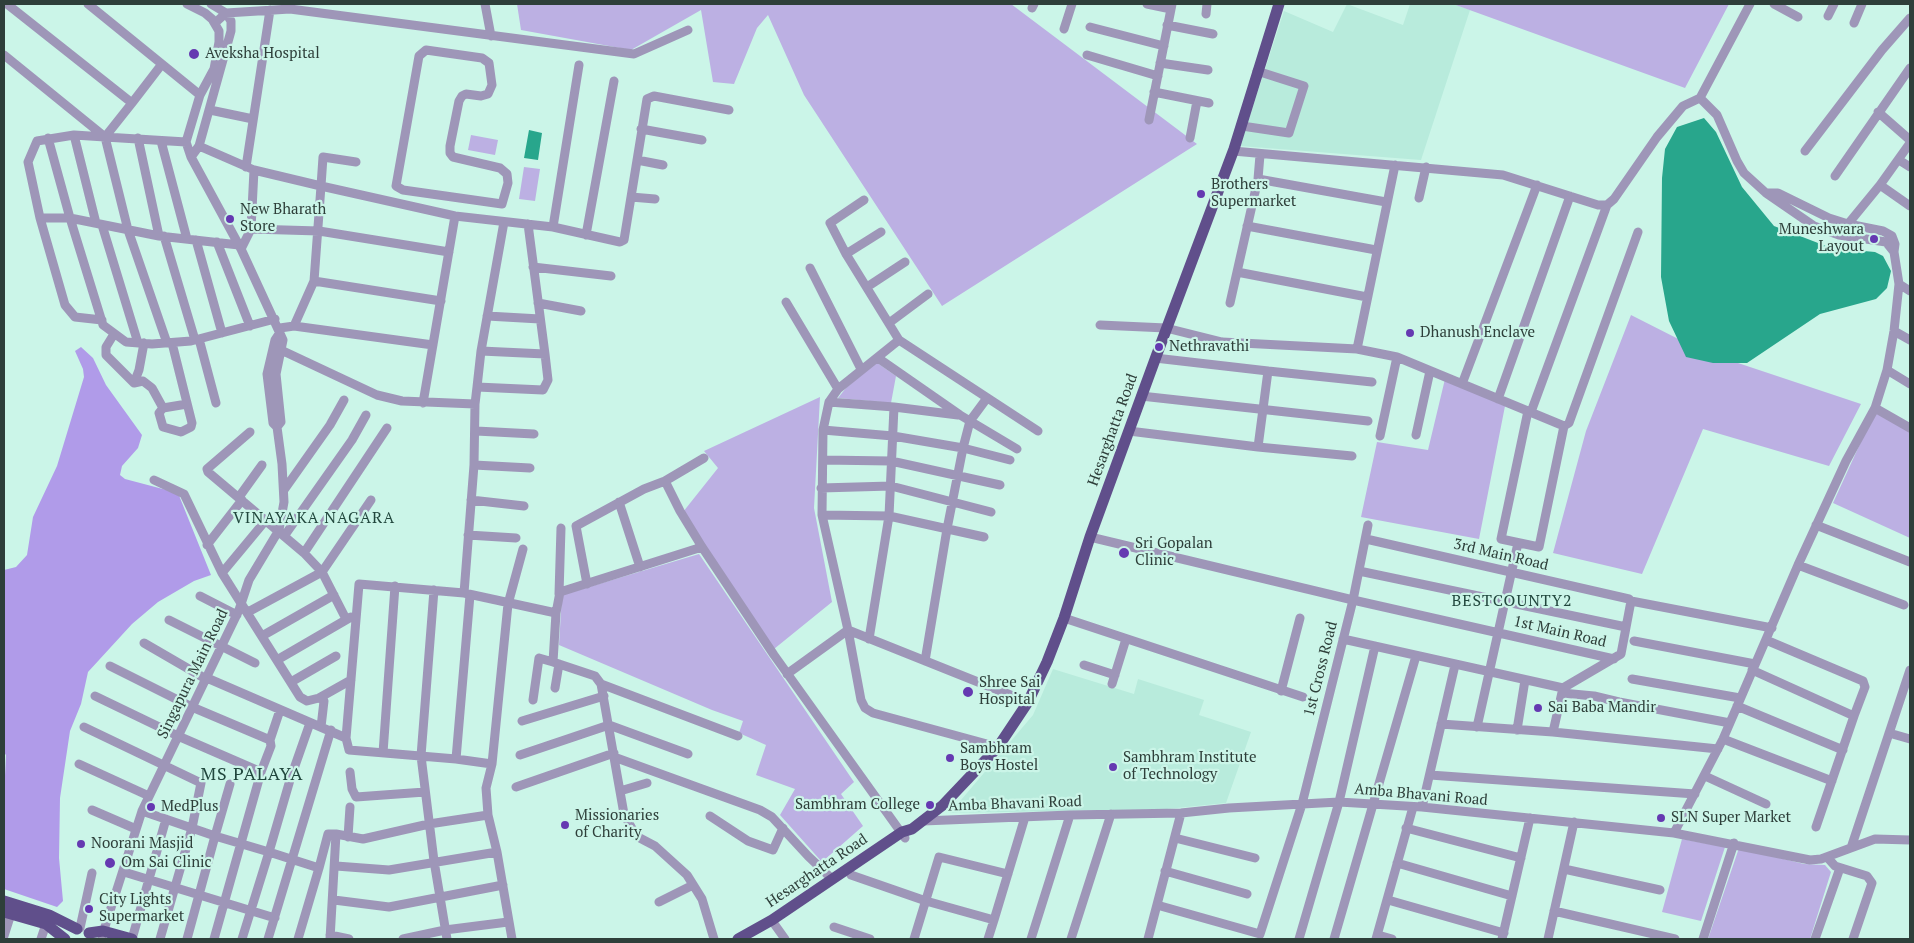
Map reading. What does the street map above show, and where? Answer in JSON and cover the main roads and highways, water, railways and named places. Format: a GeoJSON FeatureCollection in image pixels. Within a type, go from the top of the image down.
{"type":"FeatureCollection","features":[{"type":"Feature","properties":{"kind":"main road","name":"Hesarghatta Road"},"geometry":{"type":"LineString","coordinates":[[754,939],[923,822],[943,805],[998,747],[1028,702],[1048,662],[1090,537],[1141,396],[1233,152],[1279,4]]}},
{"type":"Feature","properties":{"kind":"main road","name":"Hesarghatta Road"},"geometry":{"type":"LineString","coordinates":[[738,939],[772,920],[832,878],[849,872]]}},
{"type":"Feature","properties":{"kind":"main road"},"geometry":{"type":"LineString","coordinates":[[4,901],[49,915],[93,934]]}},
{"type":"Feature","properties":{"kind":"main road"},"geometry":{"type":"LineString","coordinates":[[8,913],[46,924],[67,939],[70,933],[132,939]]}},
{"type":"Feature","properties":{"kind":"place","name":"Aveksha Hospital"},"geometry":{"type":"Point","coordinates":[194,54]}},
{"type":"Feature","properties":{"kind":"place","name":"Brothers Supermarket"},"geometry":{"type":"Point","coordinates":[1201,194]}},
{"type":"Feature","properties":{"kind":"place","name":"New Bharath Store"},"geometry":{"type":"Point","coordinates":[230,219]}},
{"type":"Feature","properties":{"kind":"place","name":"Muneshwara Layout"},"geometry":{"type":"Point","coordinates":[1874,239]}},
{"type":"Feature","properties":{"kind":"place","name":"Dhanush Enclave"},"geometry":{"type":"Point","coordinates":[1410,333]}},
{"type":"Feature","properties":{"kind":"place","name":"Nethravathi"},"geometry":{"type":"Point","coordinates":[1159,347]}},
{"type":"Feature","properties":{"kind":"place","name":"Sri Gopalan Clinic"},"geometry":{"type":"Point","coordinates":[1124,553]}},
{"type":"Feature","properties":{"kind":"place","name":"Shree Sai Hospital"},"geometry":{"type":"Point","coordinates":[968,692]}},
{"type":"Feature","properties":{"kind":"place","name":"Sai Baba Mandir"},"geometry":{"type":"Point","coordinates":[1538,708]}},
{"type":"Feature","properties":{"kind":"place","name":"Sambhram Boys Hostel"},"geometry":{"type":"Point","coordinates":[950,758]}},
{"type":"Feature","properties":{"kind":"place","name":"Sambhram Institute of Technology"},"geometry":{"type":"Point","coordinates":[1113,767]}},
{"type":"Feature","properties":{"kind":"place","name":"Sambhram College"},"geometry":{"type":"Point","coordinates":[930,805]}},
{"type":"Feature","properties":{"kind":"place","name":"MedPlus"},"geometry":{"type":"Point","coordinates":[151,807]}},
{"type":"Feature","properties":{"kind":"place","name":"SLN Super Market"},"geometry":{"type":"Point","coordinates":[1661,818]}},
{"type":"Feature","properties":{"kind":"place","name":"Missionaries of Charity"},"geometry":{"type":"Point","coordinates":[565,825]}},
{"type":"Feature","properties":{"kind":"place","name":"Noorani Masjid"},"geometry":{"type":"Point","coordinates":[81,844]}},
{"type":"Feature","properties":{"kind":"place","name":"Om Sai Clinic"},"geometry":{"type":"Point","coordinates":[110,863]}},
{"type":"Feature","properties":{"kind":"place","name":"City Lights Supermarket"},"geometry":{"type":"Point","coordinates":[89,909]}},
{"type":"Feature","properties":{"kind":"district","name":"VINAYAKA NAGARA"},"geometry":{"type":"Point","coordinates":[314,518]}},
{"type":"Feature","properties":{"kind":"district","name":"BESTCOUNTY2"},"geometry":{"type":"Point","coordinates":[1512,601]}},
{"type":"Feature","properties":{"kind":"district","name":"MS PALAYA"},"geometry":{"type":"Point","coordinates":[252,775]}}]}
